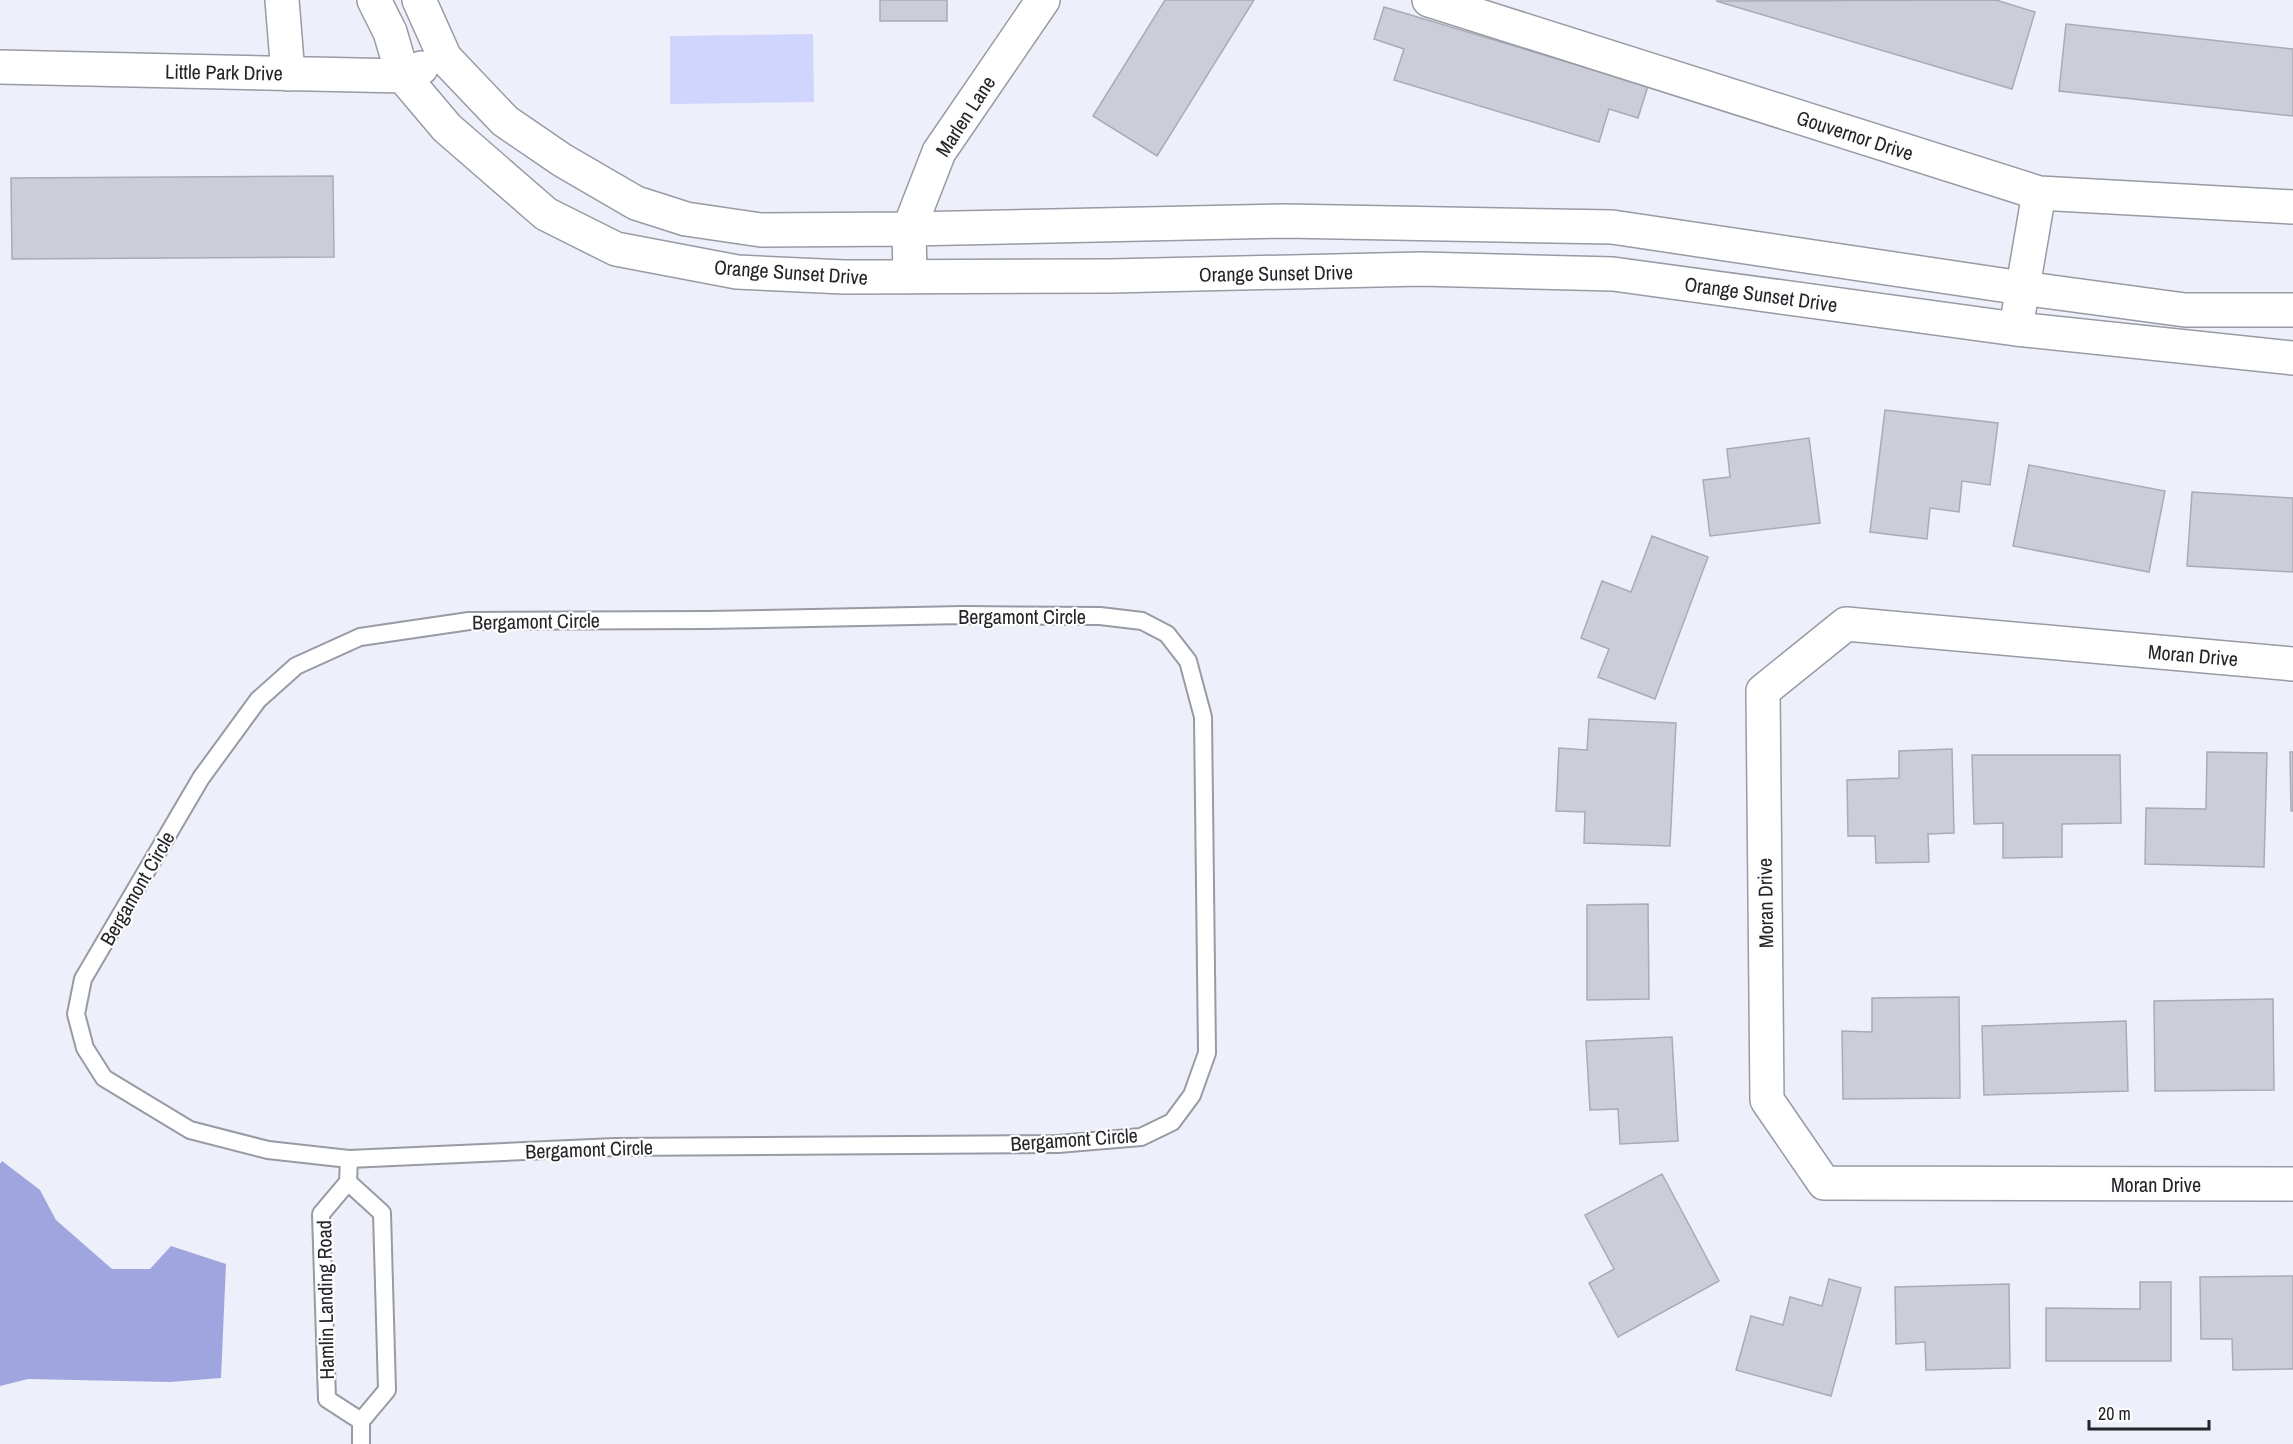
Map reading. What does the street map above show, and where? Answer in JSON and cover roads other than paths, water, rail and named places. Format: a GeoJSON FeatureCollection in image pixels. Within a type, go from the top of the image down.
{"type":"FeatureCollection","features":[{"type":"Feature","properties":{"kind":"street"},"geometry":{"type":"LineString","coordinates":[[282,0],[288,74]]}},
{"type":"Feature","properties":{"kind":"street","name":"Orange Sunset Drive"},"geometry":{"type":"LineString","coordinates":[[375,0],[390,32],[403,76],[447,128],[546,214],[616,249],[737,272],[844,278],[1111,276],[1421,269],[1613,274],[2016,329],[2293,358]]}},
{"type":"Feature","properties":{"kind":"street","name":"Orange Sunset Drive"},"geometry":{"type":"LineString","coordinates":[[419,0],[445,58],[505,121],[562,160],[636,203],[686,219],[761,230],[1285,221],[1612,227],[2185,310],[2293,310]]}},
{"type":"Feature","properties":{"kind":"street","name":"Marlen Lane"},"geometry":{"type":"LineString","coordinates":[[909,277],[909,229],[939,152],[1043,0]]}},
{"type":"Feature","properties":{"kind":"street","name":"Gouvernor Drive"},"geometry":{"type":"LineString","coordinates":[[1429,0],[2039,193],[2293,207]]}},
{"type":"Feature","properties":{"kind":"street","name":"Little Park Drive"},"geometry":{"type":"LineString","coordinates":[[0,67],[403,76],[445,58]]}},
{"type":"Feature","properties":{"kind":"street"},"geometry":{"type":"LineString","coordinates":[[2016,329],[2039,193]]}},
{"type":"Feature","properties":{"kind":"street","name":"Moran Drive"},"geometry":{"type":"LineString","coordinates":[[2293,664],[1846,624],[1763,691],[1767,1100],[1824,1183],[2293,1184]]}},
{"type":"Feature","properties":{"kind":"lane","name":"Bergamont Circle"},"geometry":{"type":"LineString","coordinates":[[963,615],[1100,616],[1142,621],[1167,634],[1188,661],[1203,717],[1207,1053],[1192,1095],[1172,1122],[1141,1137],[1058,1144],[615,1147],[349,1159],[268,1150],[190,1130],[104,1078],[85,1048],[76,1014],[83,979],[201,778],[258,700],[296,666],[360,637],[469,621],[707,620],[963,615]]}},
{"type":"Feature","properties":{"kind":"lane"},"geometry":{"type":"LineString","coordinates":[[349,1159],[348,1182],[382,1213],[387,1390],[361,1421],[361,1444]]}},
{"type":"Feature","properties":{"kind":"lane","name":"Hamlin Landing Road"},"geometry":{"type":"LineString","coordinates":[[348,1182],[321,1214],[327,1399],[361,1421]]}}]}
